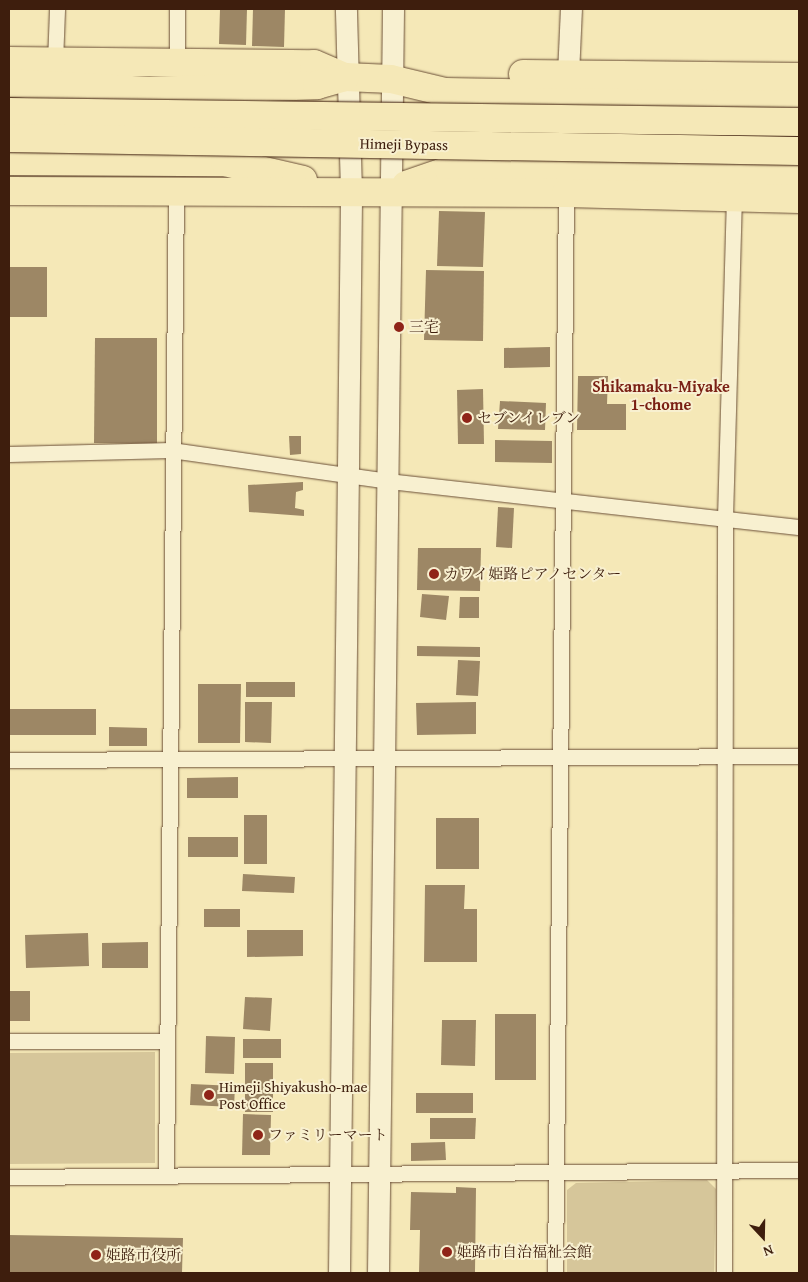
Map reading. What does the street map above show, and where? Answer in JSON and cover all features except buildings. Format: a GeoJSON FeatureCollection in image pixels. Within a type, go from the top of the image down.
{"type":"FeatureCollection","features":[{"type":"Feature","properties":{"kind":"highway"},"geometry":{"type":"LineString","coordinates":[[9,61],[314,64],[345,77]]}},
{"type":"Feature","properties":{"kind":"highway"},"geometry":{"type":"LineString","coordinates":[[9,83],[149,91],[317,84],[345,77],[392,79],[444,72],[799,77]]}},
{"type":"Feature","properties":{"kind":"highway"},"geometry":{"type":"LineString","coordinates":[[392,79],[446,92],[799,98]]}},
{"type":"Feature","properties":{"kind":"highway","name":"Himeji Bypass"},"geometry":{"type":"LineString","coordinates":[[9,112],[799,122]]}},
{"type":"Feature","properties":{"kind":"highway","name":"Himeji Bypass"},"geometry":{"type":"LineString","coordinates":[[9,138],[799,151]]}},
{"type":"Feature","properties":{"kind":"highway"},"geometry":{"type":"LineString","coordinates":[[9,161],[225,162],[351,191]]}},
{"type":"Feature","properties":{"kind":"highway"},"geometry":{"type":"LineString","coordinates":[[388,191],[449,170],[758,171],[799,173]]}},
{"type":"Feature","properties":{"kind":"highway"},"geometry":{"type":"LineString","coordinates":[[9,191],[388,191],[734,195],[799,199]]}},
{"type":"Feature","properties":{"kind":"street"},"geometry":{"type":"LineString","coordinates":[[55,62],[57,9]]}},
{"type":"Feature","properties":{"kind":"street"},"geometry":{"type":"LineString","coordinates":[[177,9],[177,64]]}},
{"type":"Feature","properties":{"kind":"street"},"geometry":{"type":"LineString","coordinates":[[339,1273],[351,191],[345,77],[346,9]]}},
{"type":"Feature","properties":{"kind":"street"},"geometry":{"type":"LineString","coordinates":[[378,1273],[388,481],[388,191],[393,9]]}},
{"type":"Feature","properties":{"kind":"street"},"geometry":{"type":"LineString","coordinates":[[568,74],[570,9]]}},
{"type":"Feature","properties":{"kind":"street"},"geometry":{"type":"LineString","coordinates":[[166,1174],[164,1041],[170,758],[171,450],[176,191]]}},
{"type":"Feature","properties":{"kind":"street"},"geometry":{"type":"LineString","coordinates":[[555,1273],[558,757],[566,193]]}},
{"type":"Feature","properties":{"kind":"street"},"geometry":{"type":"LineString","coordinates":[[724,1273],[725,518],[734,195]]}},
{"type":"Feature","properties":{"kind":"street"},"geometry":{"type":"LineString","coordinates":[[9,454],[171,450],[388,481],[799,527]]}},
{"type":"Feature","properties":{"kind":"street"},"geometry":{"type":"LineString","coordinates":[[9,760],[344,756],[799,756]]}},
{"type":"Feature","properties":{"kind":"street"},"geometry":{"type":"LineString","coordinates":[[9,1041],[164,1041]]}},
{"type":"Feature","properties":{"kind":"street"},"geometry":{"type":"LineString","coordinates":[[9,1177],[555,1170],[799,1170]]}},
{"type":"Feature","properties":{"kind":"shaded area"},"geometry":{"type":"Polygon","coordinates":[[[155,1052],[155,1163],[9,1164],[9,1053],[155,1052]]]}},
{"type":"Feature","properties":{"kind":"shaded area"},"geometry":{"type":"Polygon","coordinates":[[[707,1180],[716,1189],[714,1273],[567,1273],[567,1190],[576,1183],[707,1180]]]}},
{"type":"Feature","properties":{"kind":"place","name":"三宅"},"geometry":{"type":"Point","coordinates":[399,327]}},
{"type":"Feature","properties":{"kind":"place","name":"セブンイレブン"},"geometry":{"type":"Point","coordinates":[467,418]}},
{"type":"Feature","properties":{"kind":"place","name":"カワイ姫路ピアノセンター"},"geometry":{"type":"Point","coordinates":[434,574]}},
{"type":"Feature","properties":{"kind":"place","name":"Himeji Shiyakusho-mae Post Office"},"geometry":{"type":"Point","coordinates":[209,1095]}},
{"type":"Feature","properties":{"kind":"place","name":"ファミリーマート"},"geometry":{"type":"Point","coordinates":[258,1135]}},
{"type":"Feature","properties":{"kind":"place","name":"姫路市自治福祉会館"},"geometry":{"type":"Point","coordinates":[447,1252]}},
{"type":"Feature","properties":{"kind":"place","name":"姫路市役所"},"geometry":{"type":"Point","coordinates":[96,1255]}},
{"type":"Feature","properties":{"kind":"district","name":"Shikamaku-Miyake 1-chome"},"geometry":{"type":"Point","coordinates":[661,395]}}]}
